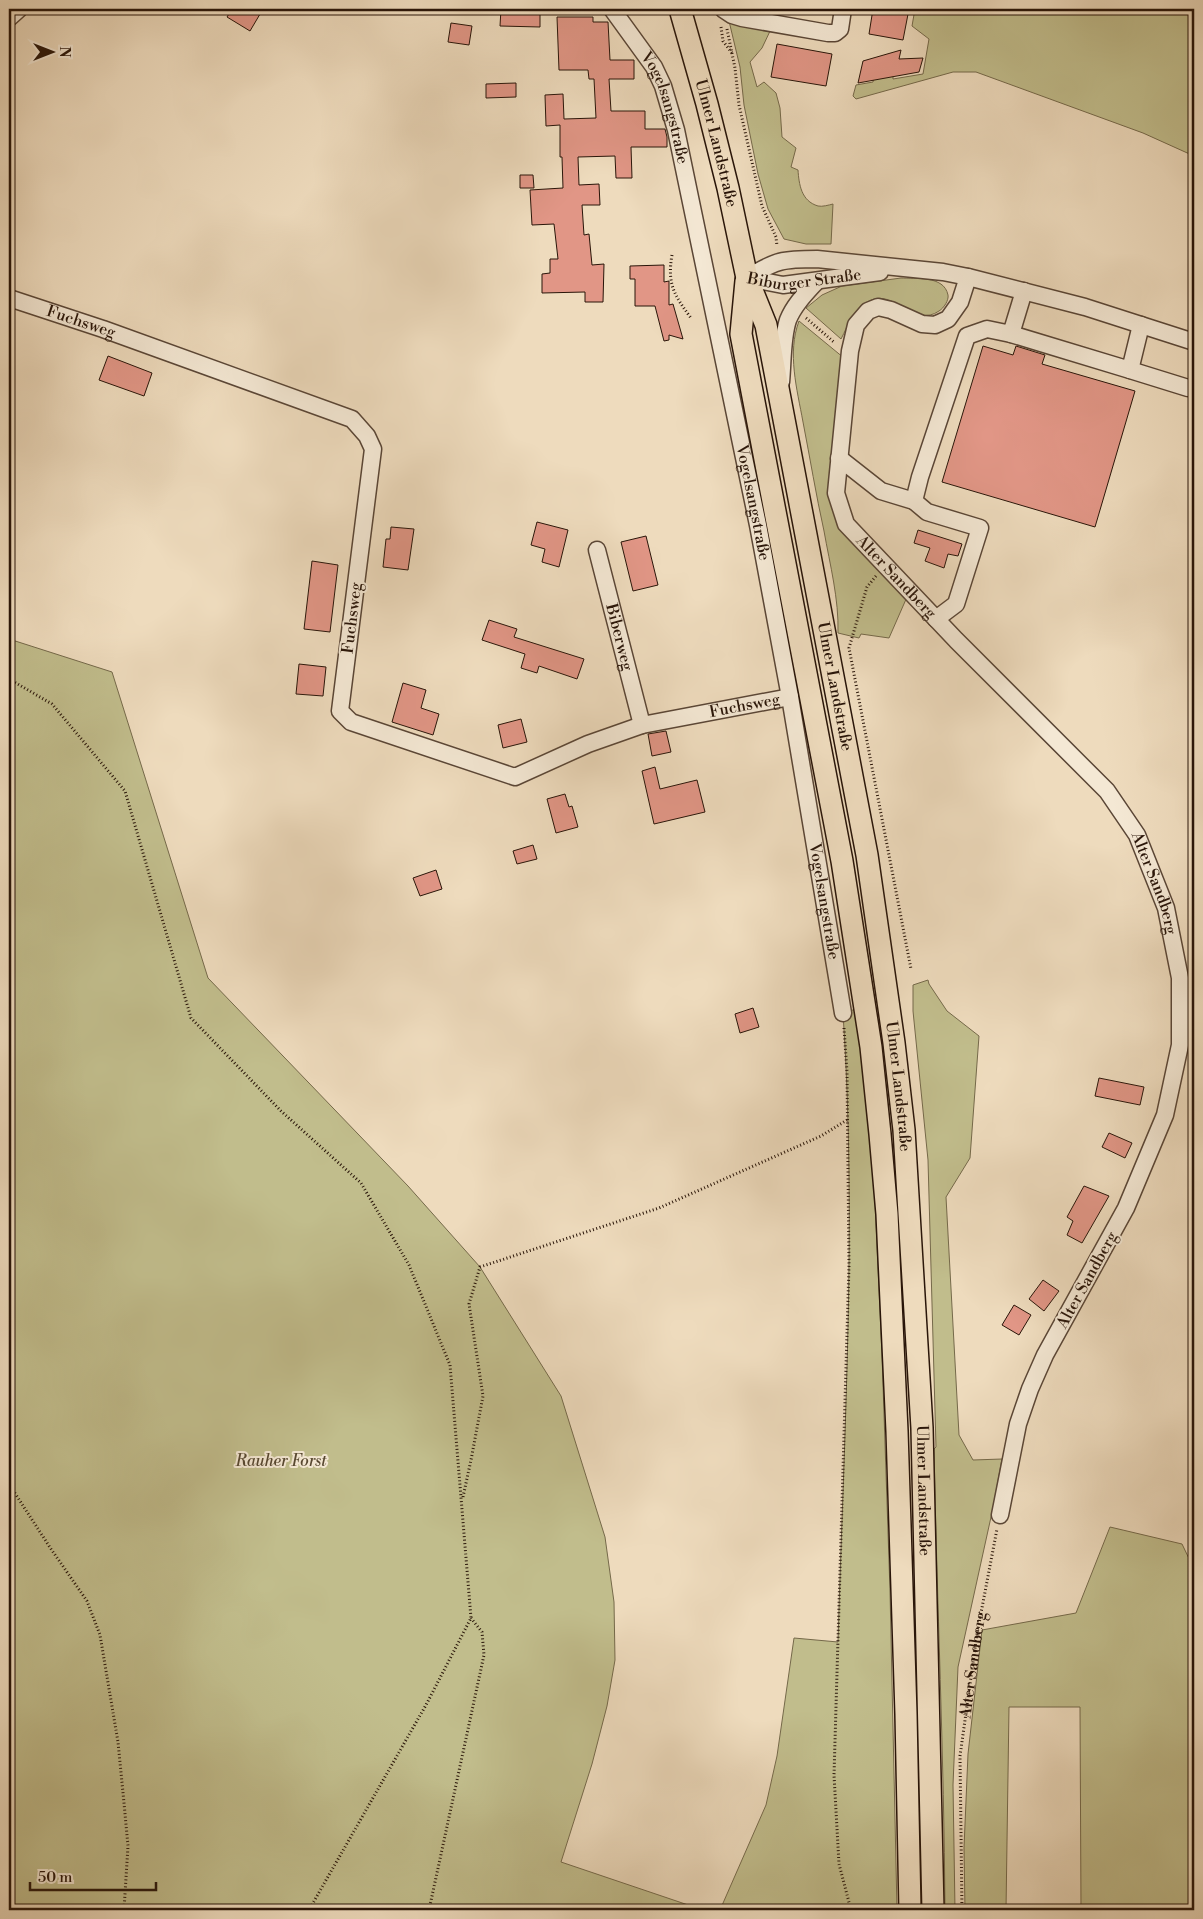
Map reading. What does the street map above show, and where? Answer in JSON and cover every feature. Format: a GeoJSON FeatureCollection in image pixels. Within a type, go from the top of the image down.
{"type":"FeatureCollection","features":[{"type":"Feature","properties":{"kind":"main road","name":"Ulmer Landstraße"},"geometry":{"type":"LineString","coordinates":[[680,9],[726,178],[747,278],[766,325],[867,855],[887,988],[904,1130],[922,1428],[933,1910]]}},
{"type":"Feature","properties":{"kind":"main road","name":"Ulmer Landstraße"},"geometry":{"type":"LineString","coordinates":[[747,278],[741,334],[845,879],[871,1047],[880,1134],[886,1214],[897,1441],[910,1910]]}},
{"type":"Feature","properties":{"kind":"street"},"geometry":{"type":"LineString","coordinates":[[9,18],[19,9]]}},
{"type":"Feature","properties":{"kind":"street","name":"Vogelsangstraße"},"geometry":{"type":"LineString","coordinates":[[612,9],[654,67],[663,86],[676,130],[747,469],[790,697],[843,1013]]}},
{"type":"Feature","properties":{"kind":"street"},"geometry":{"type":"LineString","coordinates":[[723,17],[732,15],[835,33],[840,29],[843,9]]}},
{"type":"Feature","properties":{"kind":"street","name":"Biburger Straße"},"geometry":{"type":"LineString","coordinates":[[747,278],[768,265],[779,261],[817,259],[943,272],[1085,307],[1194,342]]}},
{"type":"Feature","properties":{"kind":"street","name":"Biburger Straße"},"geometry":{"type":"LineString","coordinates":[[747,278],[784,285],[816,282],[904,268]]}},
{"type":"Feature","properties":{"kind":"street","name":"Alter Sandberg"},"geometry":{"type":"LineString","coordinates":[[968,277],[960,302],[948,319],[935,325],[922,324],[891,310],[878,307],[868,311],[856,325],[850,351],[836,493],[846,524],[936,619],[1107,791],[1137,835],[1166,908],[1180,978],[1180,1044],[1165,1115],[1126,1208],[1045,1355],[1030,1389],[1018,1424],[1000,1515]]}},
{"type":"Feature","properties":{"kind":"street"},"geometry":{"type":"LineString","coordinates":[[780,399],[786,329],[794,308],[816,282]]}},
{"type":"Feature","properties":{"kind":"street"},"geometry":{"type":"LineString","coordinates":[[1011,334],[1024,291]]}},
{"type":"Feature","properties":{"kind":"street","name":"Fuchsweg"},"geometry":{"type":"LineString","coordinates":[[9,298],[103,329],[352,419],[367,436],[374,449],[340,711],[351,722],[515,778],[588,744],[642,726],[790,697]]}},
{"type":"Feature","properties":{"kind":"street"},"geometry":{"type":"LineString","coordinates":[[1130,370],[1141,325]]}},
{"type":"Feature","properties":{"kind":"street"},"geometry":{"type":"LineString","coordinates":[[914,500],[967,336],[987,329],[1011,334],[1188,388]]}},
{"type":"Feature","properties":{"kind":"street"},"geometry":{"type":"LineString","coordinates":[[839,458],[881,491],[914,500],[927,512],[980,528],[956,604],[936,619]]}},
{"type":"Feature","properties":{"kind":"street","name":"Biberweg"},"geometry":{"type":"LineString","coordinates":[[597,550],[642,726]]}},
{"type":"Feature","properties":{"kind":"path"},"geometry":{"type":"LineString","coordinates":[[723,17],[722,41],[732,53]]}},
{"type":"Feature","properties":{"kind":"path"},"geometry":{"type":"LineString","coordinates":[[727,26],[739,105],[762,206],[776,237],[779,261]]}},
{"type":"Feature","properties":{"kind":"path"},"geometry":{"type":"LineString","coordinates":[[672,255],[669,272],[676,298],[691,318]]}},
{"type":"Feature","properties":{"kind":"path"},"geometry":{"type":"LineString","coordinates":[[794,308],[838,346],[850,351]]}},
{"type":"Feature","properties":{"kind":"path"},"geometry":{"type":"LineString","coordinates":[[885,566],[868,587],[849,648],[911,969]]}},
{"type":"Feature","properties":{"kind":"path"},"geometry":{"type":"LineString","coordinates":[[9,678],[52,704],[125,791],[191,1018],[280,1111],[361,1183],[409,1265],[450,1365],[471,1618],[426,1705],[309,1910]]}},
{"type":"Feature","properties":{"kind":"path"},"geometry":{"type":"LineString","coordinates":[[843,1013],[847,1072],[849,1265],[834,1775],[839,1864],[851,1910]]}},
{"type":"Feature","properties":{"kind":"path"},"geometry":{"type":"LineString","coordinates":[[462,1500],[472,1460],[483,1396],[469,1304],[480,1267],[659,1208],[820,1136],[847,1120]]}},
{"type":"Feature","properties":{"kind":"path"},"geometry":{"type":"LineString","coordinates":[[9,1484],[87,1601],[100,1635],[118,1742],[128,1846],[124,1910]]}},
{"type":"Feature","properties":{"kind":"path","name":"Alter Sandberg"},"geometry":{"type":"LineString","coordinates":[[962,1910],[960,1756],[978,1631],[1000,1515]]}},
{"type":"Feature","properties":{"kind":"path"},"geometry":{"type":"LineString","coordinates":[[429,1910],[484,1655],[482,1632],[471,1618]]}},
{"type":"Feature","properties":{"kind":"green space"},"geometry":{"type":"Polygon","coordinates":[[[915,9],[1194,9],[1194,156],[1143,133],[976,72],[953,72],[856,99],[853,96],[856,85],[873,82],[874,77],[893,76],[893,79],[923,74],[929,39],[912,26],[915,9]]]}},
{"type":"Feature","properties":{"kind":"green space"},"geometry":{"type":"Polygon","coordinates":[[[729,21],[771,29],[762,48],[750,62],[757,87],[764,82],[776,93],[780,108],[782,137],[796,148],[791,167],[798,170],[800,186],[804,196],[812,204],[818,206],[833,204],[831,244],[806,244],[784,239],[768,209],[758,174],[744,105],[740,67],[729,21]]]}},
{"type":"Feature","properties":{"kind":"green space"},"geometry":{"type":"Polygon","coordinates":[[[901,278],[928,279],[941,284],[948,295],[946,304],[939,311],[930,315],[922,315],[888,300],[880,298],[871,300],[856,311],[841,339],[806,308],[822,295],[842,286],[901,278]]]}},
{"type":"Feature","properties":{"kind":"green space"},"geometry":{"type":"Polygon","coordinates":[[[799,321],[844,358],[832,500],[907,597],[889,638],[861,634],[859,638],[838,633],[834,582],[794,371],[795,333],[799,321]]]}},
{"type":"Feature","properties":{"kind":"green space","name":"Rauher Forst"},"geometry":{"type":"Polygon","coordinates":[[[9,639],[112,672],[208,978],[408,1186],[480,1267],[561,1396],[605,1537],[614,1602],[615,1660],[607,1706],[592,1764],[561,1862],[703,1910],[9,1910],[9,639]]]}},
{"type":"Feature","properties":{"kind":"green space"},"geometry":{"type":"Polygon","coordinates":[[[928,980],[947,1011],[979,1036],[970,1158],[946,1197],[959,1435],[973,1460],[1002,1459],[958,1667],[953,1785],[955,1910],[945,1910],[928,1160],[913,1011],[913,985],[928,980]]]}},
{"type":"Feature","properties":{"kind":"green space"},"geometry":{"type":"Polygon","coordinates":[[[856,1009],[873,1157],[890,1591],[897,1910],[720,1910],[766,1805],[777,1756],[794,1638],[838,1642],[849,1248],[847,1091],[843,1013],[856,1009]]]}},
{"type":"Feature","properties":{"kind":"green space"},"geometry":{"type":"Polygon","coordinates":[[[1110,1527],[1182,1544],[1194,1569],[1194,1910],[1081,1910],[1080,1707],[1009,1707],[1006,1910],[965,1910],[964,1848],[968,1754],[982,1630],[1076,1613],[1110,1527]]]}},
{"type":"Feature","properties":{"kind":"building"},"geometry":{"type":"Polygon","coordinates":[[[232,9],[263,9],[250,31],[227,17],[232,9]]]}},
{"type":"Feature","properties":{"kind":"building"},"geometry":{"type":"Polygon","coordinates":[[[501,9],[540,9],[540,27],[500,26],[501,9]]]}},
{"type":"Feature","properties":{"kind":"building"},"geometry":{"type":"Polygon","coordinates":[[[873,9],[909,9],[903,40],[869,34],[873,9]]]}},
{"type":"Feature","properties":{"kind":"building"},"geometry":{"type":"Polygon","coordinates":[[[557,17],[593,17],[593,22],[608,22],[610,60],[634,60],[634,79],[609,79],[611,111],[645,111],[645,129],[665,129],[667,137],[667,147],[631,147],[632,178],[616,178],[615,156],[578,157],[579,185],[599,184],[600,205],[582,205],[584,235],[589,234],[592,265],[604,264],[603,302],[585,302],[585,292],[542,293],[542,274],[550,273],[550,259],[558,259],[554,224],[532,225],[530,190],[563,188],[562,157],[560,157],[560,125],[546,126],[545,95],[563,94],[564,119],[596,118],[594,79],[589,79],[588,70],[559,70],[557,17]]]}},
{"type":"Feature","properties":{"kind":"building"},"geometry":{"type":"Polygon","coordinates":[[[451,23],[472,26],[469,45],[448,42],[451,23]]]}},
{"type":"Feature","properties":{"kind":"building"},"geometry":{"type":"Polygon","coordinates":[[[777,44],[832,54],[826,86],[771,77],[777,44]]]}},
{"type":"Feature","properties":{"kind":"building"},"geometry":{"type":"Polygon","coordinates":[[[901,50],[899,59],[923,58],[919,72],[858,83],[863,61],[901,50]]]}},
{"type":"Feature","properties":{"kind":"building"},"geometry":{"type":"Polygon","coordinates":[[[516,83],[516,97],[486,98],[486,84],[516,83]]]}},
{"type":"Feature","properties":{"kind":"building"},"geometry":{"type":"Polygon","coordinates":[[[520,175],[533,175],[534,188],[520,188],[520,175]]]}},
{"type":"Feature","properties":{"kind":"building"},"geometry":{"type":"Polygon","coordinates":[[[664,265],[664,282],[669,281],[669,305],[673,304],[683,339],[669,335],[669,340],[664,341],[655,306],[635,306],[635,279],[630,279],[630,266],[664,265]]]}},
{"type":"Feature","properties":{"kind":"building"},"geometry":{"type":"Polygon","coordinates":[[[983,346],[1013,355],[1016,346],[1045,355],[1042,364],[1135,391],[1095,527],[942,482],[983,346]]]}},
{"type":"Feature","properties":{"kind":"building"},"geometry":{"type":"Polygon","coordinates":[[[108,356],[152,373],[144,396],[99,380],[108,356]]]}},
{"type":"Feature","properties":{"kind":"building"},"geometry":{"type":"Polygon","coordinates":[[[537,522],[568,530],[559,567],[542,562],[545,549],[531,545],[537,522]]]}},
{"type":"Feature","properties":{"kind":"building"},"geometry":{"type":"Polygon","coordinates":[[[391,527],[414,529],[408,570],[383,567],[386,539],[390,539],[391,527]]]}},
{"type":"Feature","properties":{"kind":"building"},"geometry":{"type":"Polygon","coordinates":[[[918,530],[962,544],[958,556],[948,554],[944,568],[925,561],[930,548],[914,543],[918,530]]]}},
{"type":"Feature","properties":{"kind":"building"},"geometry":{"type":"Polygon","coordinates":[[[646,536],[658,585],[633,591],[621,542],[646,536]]]}},
{"type":"Feature","properties":{"kind":"building"},"geometry":{"type":"Polygon","coordinates":[[[312,561],[338,565],[330,632],[304,629],[312,561]]]}},
{"type":"Feature","properties":{"kind":"building"},"geometry":{"type":"Polygon","coordinates":[[[489,620],[517,629],[514,637],[584,659],[577,679],[539,666],[537,673],[521,668],[525,654],[482,640],[489,620]]]}},
{"type":"Feature","properties":{"kind":"building"},"geometry":{"type":"Polygon","coordinates":[[[299,664],[326,667],[323,696],[296,694],[299,664]]]}},
{"type":"Feature","properties":{"kind":"building"},"geometry":{"type":"Polygon","coordinates":[[[403,683],[426,690],[421,708],[439,714],[433,735],[392,722],[403,683]]]}},
{"type":"Feature","properties":{"kind":"building"},"geometry":{"type":"Polygon","coordinates":[[[521,719],[527,742],[503,748],[498,725],[521,719]]]}},
{"type":"Feature","properties":{"kind":"building"},"geometry":{"type":"Polygon","coordinates":[[[666,731],[671,752],[652,756],[648,734],[666,731]]]}},
{"type":"Feature","properties":{"kind":"building"},"geometry":{"type":"Polygon","coordinates":[[[655,767],[660,789],[697,780],[705,812],[654,824],[642,771],[655,767]]]}},
{"type":"Feature","properties":{"kind":"building"},"geometry":{"type":"Polygon","coordinates":[[[565,794],[569,807],[572,806],[578,827],[556,833],[547,799],[565,794]]]}},
{"type":"Feature","properties":{"kind":"building"},"geometry":{"type":"Polygon","coordinates":[[[533,845],[537,859],[517,864],[513,851],[533,845]]]}},
{"type":"Feature","properties":{"kind":"building"},"geometry":{"type":"Polygon","coordinates":[[[436,870],[442,889],[420,896],[413,878],[436,870]]]}},
{"type":"Feature","properties":{"kind":"building"},"geometry":{"type":"Polygon","coordinates":[[[753,1008],[759,1027],[740,1033],[735,1014],[753,1008]]]}},
{"type":"Feature","properties":{"kind":"building"},"geometry":{"type":"Polygon","coordinates":[[[1099,1078],[1144,1087],[1140,1105],[1095,1096],[1099,1078]]]}},
{"type":"Feature","properties":{"kind":"building"},"geometry":{"type":"Polygon","coordinates":[[[1109,1133],[1132,1143],[1125,1158],[1102,1147],[1109,1133]]]}},
{"type":"Feature","properties":{"kind":"building"},"geometry":{"type":"Polygon","coordinates":[[[1084,1186],[1109,1196],[1082,1243],[1067,1235],[1073,1221],[1067,1217],[1084,1186]]]}},
{"type":"Feature","properties":{"kind":"building"},"geometry":{"type":"Polygon","coordinates":[[[1043,1280],[1059,1291],[1044,1311],[1029,1299],[1043,1280]]]}},
{"type":"Feature","properties":{"kind":"building"},"geometry":{"type":"Polygon","coordinates":[[[1014,1305],[1031,1315],[1019,1335],[1002,1325],[1014,1305]]]}}]}
